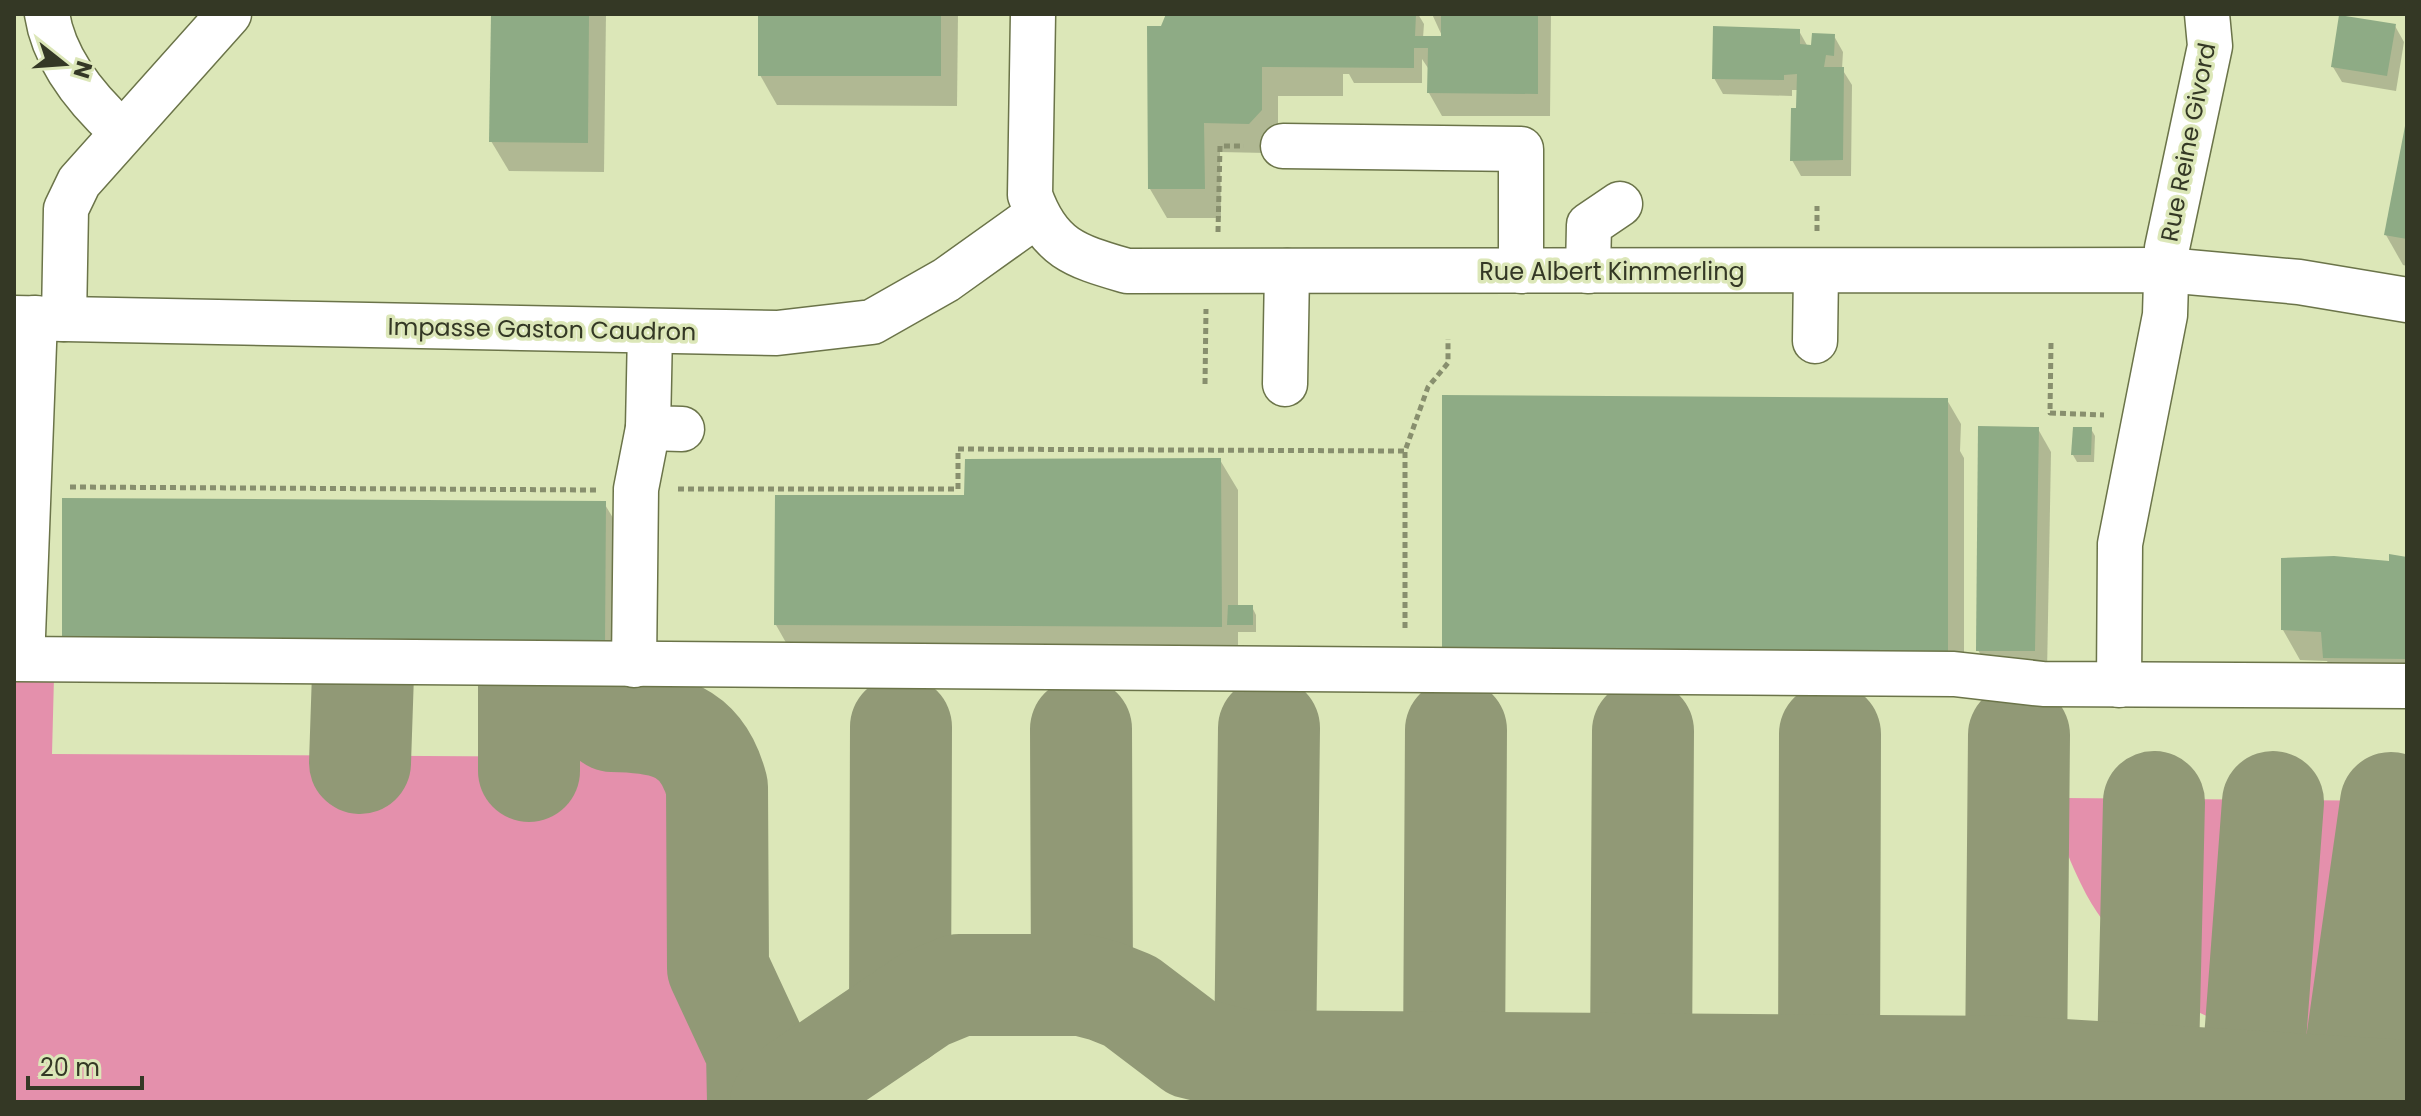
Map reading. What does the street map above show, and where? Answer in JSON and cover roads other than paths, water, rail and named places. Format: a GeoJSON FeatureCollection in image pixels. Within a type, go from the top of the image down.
{"type":"FeatureCollection","features":[{"type":"Feature","properties":{"kind":"street"},"geometry":{"type":"LineString","coordinates":[[47,14],[50,38],[90,103],[121,131]]}},
{"type":"Feature","properties":{"kind":"street"},"geometry":{"type":"LineString","coordinates":[[229,14],[121,131],[79,182],[66,209],[38,318],[18,648],[634,665],[1954,674],[2043,684],[2407,686]]}},
{"type":"Feature","properties":{"kind":"street","name":"Rue Albert Kimmerling"},"geometry":{"type":"LineString","coordinates":[[1033,14],[1030,195],[1037,215],[1054,240],[1075,256],[1127,271],[2166,270],[2299,282],[2407,300]]}},
{"type":"Feature","properties":{"kind":"street","name":"Rue Reine Givord"},"geometry":{"type":"LineString","coordinates":[[2119,685],[2120,544],[2165,315],[2167,248],[2210,46],[2207,14]]}},
{"type":"Feature","properties":{"kind":"street"},"geometry":{"type":"LineString","coordinates":[[1283,146],[1521,149],[1521,271]]}},
{"type":"Feature","properties":{"kind":"street"},"geometry":{"type":"LineString","coordinates":[[1588,271],[1589,225],[1620,204]]}},
{"type":"Feature","properties":{"kind":"street","name":"Impasse Gaston Caudron"},"geometry":{"type":"LineString","coordinates":[[38,318],[777,333],[872,322],[946,280],[1037,215]]}},
{"type":"Feature","properties":{"kind":"street"},"geometry":{"type":"LineString","coordinates":[[1285,384],[1287,271]]}},
{"type":"Feature","properties":{"kind":"street"},"geometry":{"type":"LineString","coordinates":[[1815,341],[1816,272]]}},
{"type":"Feature","properties":{"kind":"street"},"geometry":{"type":"LineString","coordinates":[[634,665],[636,489],[665,428],[650,331]]}}]}
